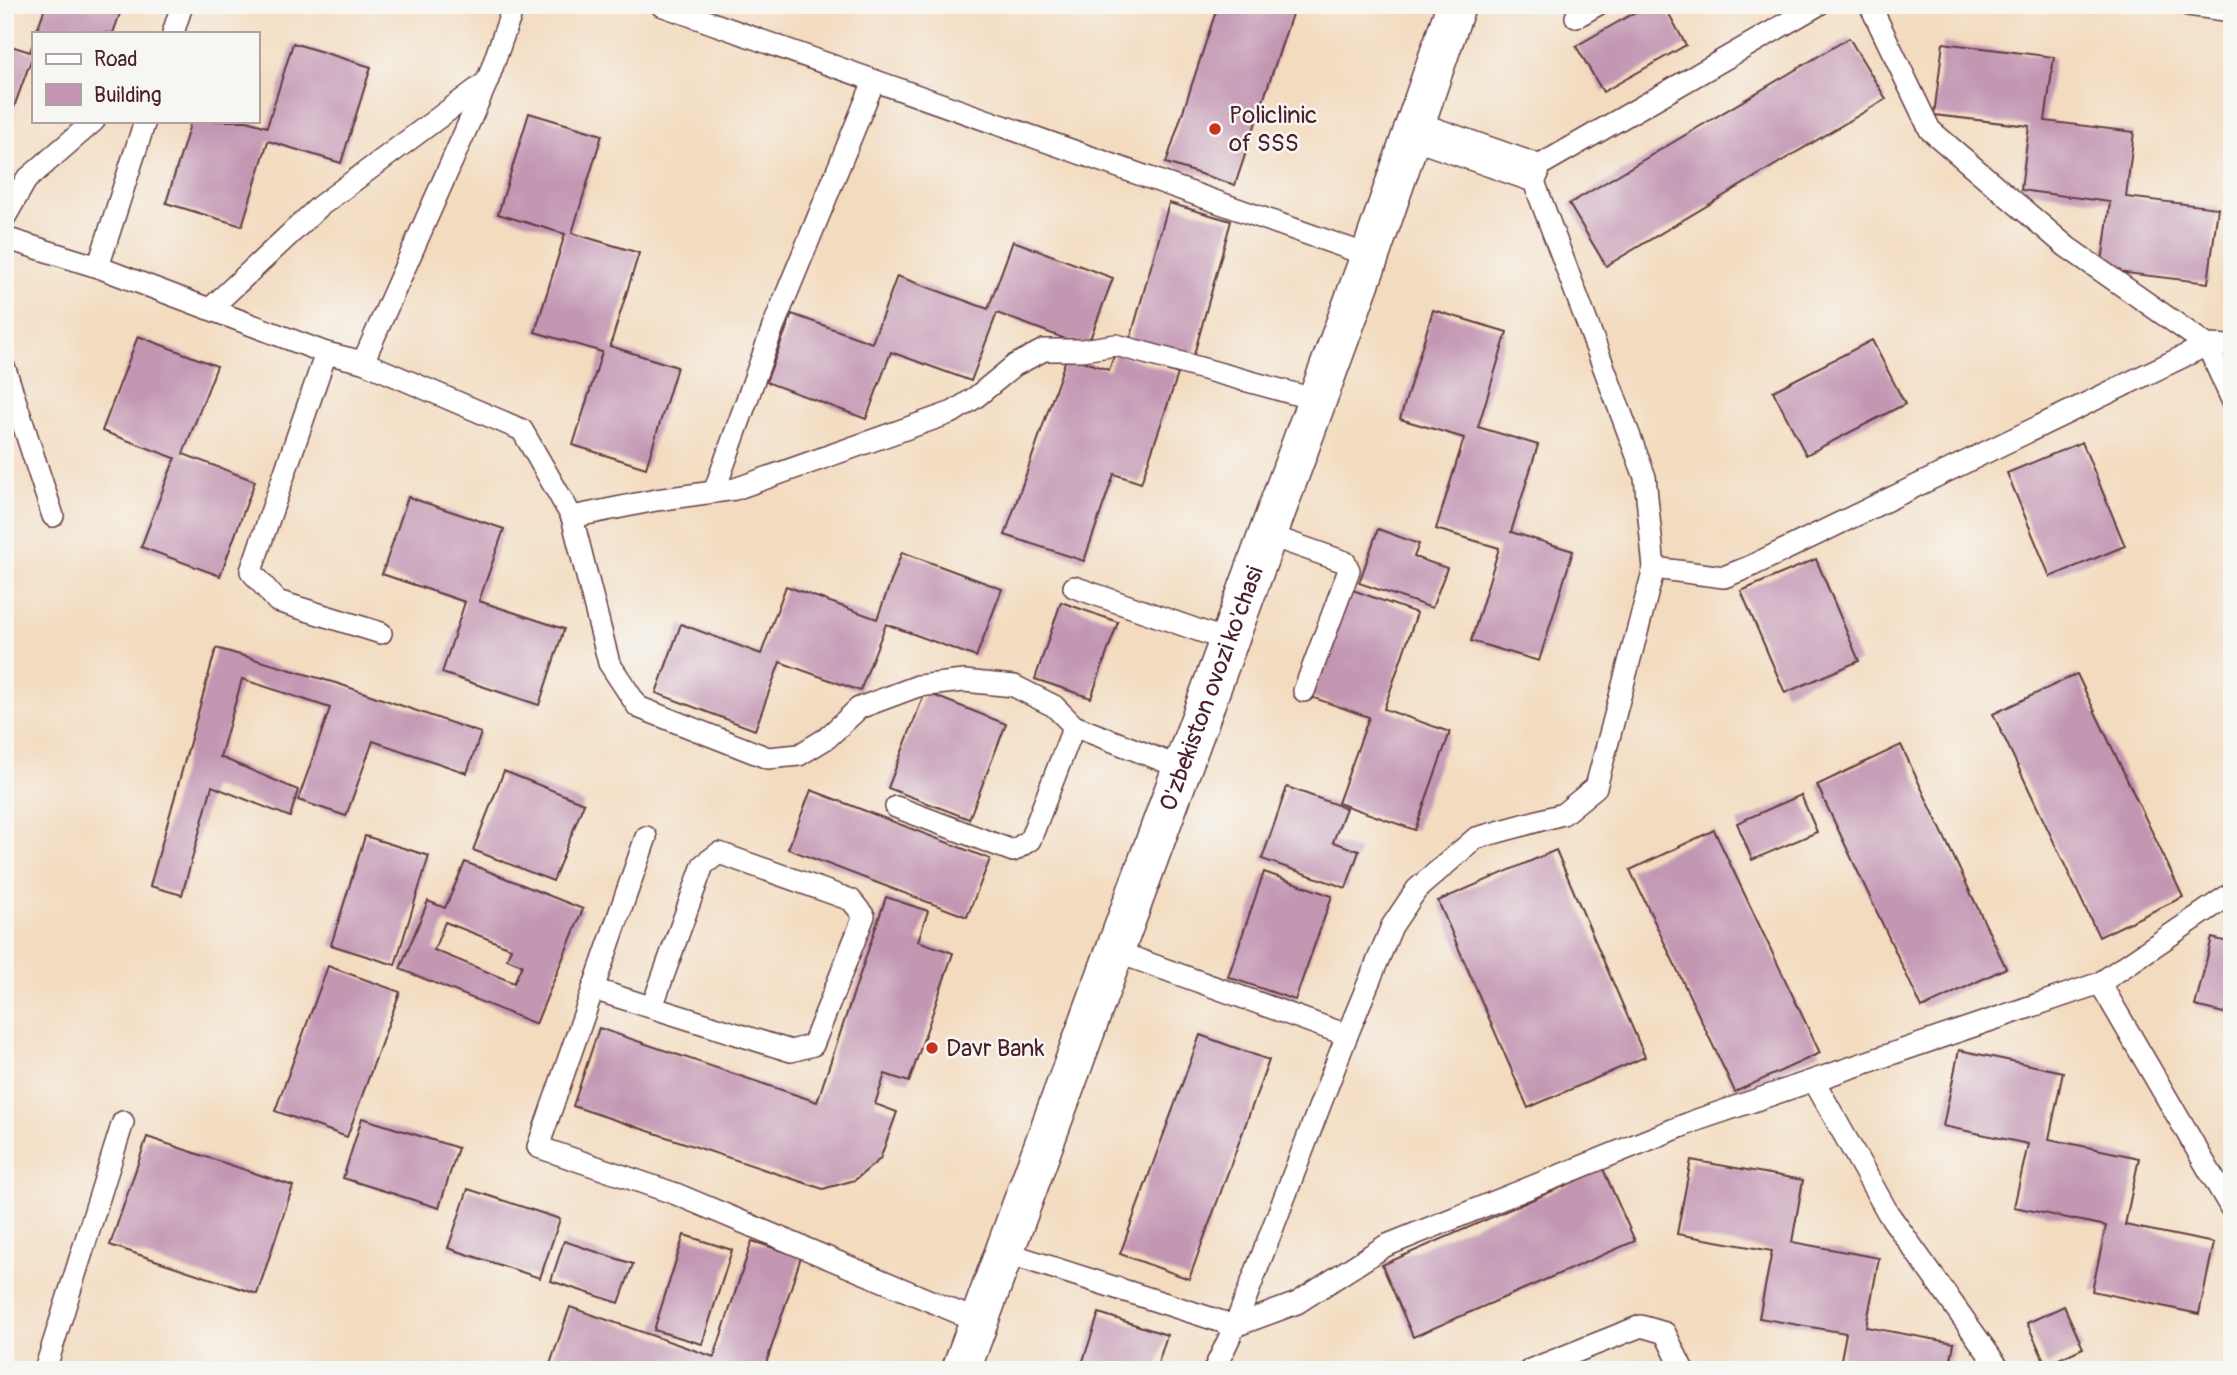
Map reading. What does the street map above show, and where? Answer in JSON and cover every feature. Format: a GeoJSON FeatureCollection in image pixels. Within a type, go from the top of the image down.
{"type":"FeatureCollection","features":[{"type":"Feature","properties":{"kind":"main road","name":"O'zbekiston ovozi ko'chasi"},"geometry":{"type":"LineString","coordinates":[[961,1370],[1370,256],[1456,5]]}},
{"type":"Feature","properties":{"kind":"main road"},"geometry":{"type":"LineString","coordinates":[[1413,130],[1530,171]]}},
{"type":"Feature","properties":{"kind":"lane"},"geometry":{"type":"LineString","coordinates":[[173,32],[182,5]]}},
{"type":"Feature","properties":{"kind":"lane"},"geometry":{"type":"LineString","coordinates":[[363,362],[487,82],[514,5]]}},
{"type":"Feature","properties":{"kind":"lane"},"geometry":{"type":"LineString","coordinates":[[661,5],[1370,256]]}},
{"type":"Feature","properties":{"kind":"lane"},"geometry":{"type":"LineString","coordinates":[[1576,17],[1597,5]]}},
{"type":"Feature","properties":{"kind":"lane"},"geometry":{"type":"LineString","coordinates":[[1219,1364],[1392,926],[1417,889],[1476,838],[1563,814],[1596,787],[1654,568],[1645,477],[1530,171],[1789,13],[1818,5]]}},
{"type":"Feature","properties":{"kind":"lane"},"geometry":{"type":"LineString","coordinates":[[1870,5],[1930,130],[2067,247],[2207,345],[2232,400]]}},
{"type":"Feature","properties":{"kind":"lane"},"geometry":{"type":"LineString","coordinates":[[2188,5],[2232,11]]}},
{"type":"Feature","properties":{"kind":"lane"},"geometry":{"type":"LineString","coordinates":[[714,492],[773,327],[874,81]]}},
{"type":"Feature","properties":{"kind":"lane"},"geometry":{"type":"LineString","coordinates":[[210,309],[320,206],[487,82]]}},
{"type":"Feature","properties":{"kind":"lane"},"geometry":{"type":"LineString","coordinates":[[5,217],[26,180],[93,122]]}},
{"type":"Feature","properties":{"kind":"lane"},"geometry":{"type":"LineString","coordinates":[[98,267],[145,122]]}},
{"type":"Feature","properties":{"kind":"lane"},"geometry":{"type":"LineString","coordinates":[[5,238],[98,267],[326,353],[363,362],[522,430],[572,517],[609,663],[638,707],[768,758],[799,755],[827,738],[859,708],[918,686],[964,681],[1014,686],[1054,706],[1074,726],[1182,768]]}},
{"type":"Feature","properties":{"kind":"lane"},"geometry":{"type":"LineString","coordinates":[[572,517],[656,500],[735,489],[953,412],[1015,365],[1044,350],[1082,350],[1116,345],[1317,400]]}},
{"type":"Feature","properties":{"kind":"lane"},"geometry":{"type":"LineString","coordinates":[[1654,568],[1724,577],[2207,345],[2232,346]]}},
{"type":"Feature","properties":{"kind":"lane"},"geometry":{"type":"LineString","coordinates":[[326,353],[251,571],[277,601],[381,633]]}},
{"type":"Feature","properties":{"kind":"lane"},"geometry":{"type":"LineString","coordinates":[[5,369],[53,516]]}},
{"type":"Feature","properties":{"kind":"lane"},"geometry":{"type":"LineString","coordinates":[[1268,534],[1345,562],[1349,570],[1304,691]]}},
{"type":"Feature","properties":{"kind":"lane"},"geometry":{"type":"LineString","coordinates":[[1074,587],[1229,640]]}},
{"type":"Feature","properties":{"kind":"lane"},"geometry":{"type":"LineString","coordinates":[[897,807],[1013,851],[1030,840],[1074,726]]}},
{"type":"Feature","properties":{"kind":"lane"},"geometry":{"type":"LineString","coordinates":[[646,837],[538,1147],[676,1194],[978,1321]]}},
{"type":"Feature","properties":{"kind":"lane"},"geometry":{"type":"LineString","coordinates":[[593,989],[791,1051],[813,1045],[864,916],[851,900],[719,853],[703,865],[652,1007]]}},
{"type":"Feature","properties":{"kind":"lane"},"geometry":{"type":"LineString","coordinates":[[1004,1252],[1236,1325],[1297,1303],[1385,1246],[1697,1120],[2100,983],[2232,893]]}},
{"type":"Feature","properties":{"kind":"lane"},"geometry":{"type":"LineString","coordinates":[[1114,951],[1347,1035]]}},
{"type":"Feature","properties":{"kind":"lane"},"geometry":{"type":"LineString","coordinates":[[2100,983],[2232,1210]]}},
{"type":"Feature","properties":{"kind":"lane"},"geometry":{"type":"LineString","coordinates":[[1814,1081],[1888,1213],[2000,1370]]}},
{"type":"Feature","properties":{"kind":"lane"},"geometry":{"type":"LineString","coordinates":[[45,1370],[123,1122]]}},
{"type":"Feature","properties":{"kind":"lane"},"geometry":{"type":"LineString","coordinates":[[1530,1370],[1641,1326],[1665,1333],[1683,1370]]}},
{"type":"Feature","properties":{"kind":"building"},"geometry":{"type":"Polygon","coordinates":[[[46,5],[123,5],[113,32],[36,32],[46,5]]]}},
{"type":"Feature","properties":{"kind":"building","name":"Policlinic of SSS"},"geometry":{"type":"Polygon","coordinates":[[[1218,5],[1295,5],[1235,185],[1166,163],[1218,5]]]}},
{"type":"Feature","properties":{"kind":"building"},"geometry":{"type":"Polygon","coordinates":[[[1648,5],[1664,5],[1686,45],[1603,92],[1576,46],[1648,5]]]}},
{"type":"Feature","properties":{"kind":"building"},"geometry":{"type":"Polygon","coordinates":[[[1849,38],[1886,99],[1606,266],[1569,204],[1849,38]]]}},
{"type":"Feature","properties":{"kind":"building"},"geometry":{"type":"Polygon","coordinates":[[[293,43],[371,67],[341,163],[268,141],[242,226],[166,203],[191,122],[250,122],[267,127],[293,43]]]}},
{"type":"Feature","properties":{"kind":"building"},"geometry":{"type":"Polygon","coordinates":[[[1943,43],[2054,57],[2045,121],[2134,132],[2126,197],[2218,208],[2208,283],[2101,270],[2110,202],[2021,190],[2029,126],[1934,115],[1943,43]]]}},
{"type":"Feature","properties":{"kind":"building"},"geometry":{"type":"Polygon","coordinates":[[[5,44],[30,52],[32,46],[32,60],[5,132],[5,44]]]}},
{"type":"Feature","properties":{"kind":"building"},"geometry":{"type":"Polygon","coordinates":[[[529,113],[602,135],[572,233],[639,253],[610,346],[677,367],[646,468],[573,445],[602,352],[535,332],[565,234],[498,214],[529,113]]]}},
{"type":"Feature","properties":{"kind":"building"},"geometry":{"type":"Polygon","coordinates":[[[1169,203],[1231,221],[1193,358],[1130,340],[1169,203]]]}},
{"type":"Feature","properties":{"kind":"building"},"geometry":{"type":"Polygon","coordinates":[[[1013,241],[1113,278],[1087,347],[997,313],[971,381],[891,352],[866,419],[766,382],[792,314],[872,343],[897,276],[988,309],[1013,241]]]}},
{"type":"Feature","properties":{"kind":"building"},"geometry":{"type":"Polygon","coordinates":[[[1433,310],[1507,332],[1478,427],[1538,445],[1511,532],[1573,551],[1539,661],[1471,641],[1499,548],[1436,529],[1464,438],[1400,419],[1433,310]]]}},
{"type":"Feature","properties":{"kind":"building"},"geometry":{"type":"Polygon","coordinates":[[[138,336],[217,366],[183,454],[255,481],[220,576],[141,547],[175,458],[102,431],[138,336]]]}},
{"type":"Feature","properties":{"kind":"building"},"geometry":{"type":"Polygon","coordinates":[[[1872,340],[1905,404],[1806,455],[1773,391],[1872,340]]]}},
{"type":"Feature","properties":{"kind":"building"},"geometry":{"type":"Polygon","coordinates":[[[1115,353],[1178,374],[1141,483],[1114,474],[1084,561],[1005,535],[1067,356],[1109,370],[1115,353]]]}},
{"type":"Feature","properties":{"kind":"building"},"geometry":{"type":"Polygon","coordinates":[[[2082,442],[2125,546],[2050,577],[2007,473],[2082,442]]]}},
{"type":"Feature","properties":{"kind":"building"},"geometry":{"type":"Polygon","coordinates":[[[408,497],[504,529],[479,601],[564,629],[539,705],[442,673],[465,602],[382,574],[408,497]]]}},
{"type":"Feature","properties":{"kind":"building"},"geometry":{"type":"Polygon","coordinates":[[[1378,529],[1419,544],[1414,557],[1447,568],[1432,608],[1359,583],[1378,529]]]}},
{"type":"Feature","properties":{"kind":"building"},"geometry":{"type":"Polygon","coordinates":[[[902,552],[1002,589],[976,657],[886,624],[860,691],[780,662],[755,730],[656,693],[681,624],[761,654],[786,586],[877,619],[902,552]]]}},
{"type":"Feature","properties":{"kind":"building"},"geometry":{"type":"Polygon","coordinates":[[[1816,559],[1859,661],[1785,693],[1741,591],[1816,559]]]}},
{"type":"Feature","properties":{"kind":"building"},"geometry":{"type":"Polygon","coordinates":[[[1347,588],[1417,613],[1384,709],[1450,732],[1415,830],[1338,803],[1369,717],[1308,696],[1347,588]]]}},
{"type":"Feature","properties":{"kind":"building"},"geometry":{"type":"Polygon","coordinates":[[[1061,602],[1118,622],[1091,698],[1035,679],[1061,602]]]}},
{"type":"Feature","properties":{"kind":"building"},"geometry":{"type":"Polygon","coordinates":[[[216,648],[339,684],[481,733],[467,773],[373,741],[346,816],[298,800],[330,708],[242,679],[220,757],[298,790],[290,817],[212,786],[182,895],[150,886],[216,648]]]}},
{"type":"Feature","properties":{"kind":"building"},"geometry":{"type":"Polygon","coordinates":[[[2077,674],[2183,897],[2099,937],[1993,714],[2077,674]]]}},
{"type":"Feature","properties":{"kind":"building"},"geometry":{"type":"Polygon","coordinates":[[[925,692],[1006,724],[969,819],[888,788],[925,692]]]}},
{"type":"Feature","properties":{"kind":"building"},"geometry":{"type":"Polygon","coordinates":[[[1901,745],[2006,968],[1922,1008],[1817,785],[1901,745]]]}},
{"type":"Feature","properties":{"kind":"building"},"geometry":{"type":"Polygon","coordinates":[[[504,771],[584,803],[553,881],[473,850],[504,771]]]}},
{"type":"Feature","properties":{"kind":"building"},"geometry":{"type":"Polygon","coordinates":[[[1287,787],[1346,808],[1333,842],[1359,851],[1346,888],[1262,859],[1287,787]]]}},
{"type":"Feature","properties":{"kind":"building"},"geometry":{"type":"Polygon","coordinates":[[[811,790],[990,859],[967,917],[788,849],[811,790]]]}},
{"type":"Feature","properties":{"kind":"building"},"geometry":{"type":"Polygon","coordinates":[[[1801,795],[1817,832],[1752,860],[1737,823],[1801,795]]]}},
{"type":"Feature","properties":{"kind":"building"},"geometry":{"type":"Polygon","coordinates":[[[1714,830],[1820,1053],[1735,1092],[1630,870],[1714,830]]]}},
{"type":"Feature","properties":{"kind":"building"},"geometry":{"type":"Polygon","coordinates":[[[365,836],[429,856],[395,965],[331,945],[365,836]]]}},
{"type":"Feature","properties":{"kind":"building"},"geometry":{"type":"Polygon","coordinates":[[[1556,850],[1645,1057],[1528,1108],[1438,901],[1556,850]]]}},
{"type":"Feature","properties":{"kind":"building"},"geometry":{"type":"Polygon","coordinates":[[[465,862],[583,909],[536,1024],[400,969],[428,901],[445,908],[465,862]],[[445,922],[434,950],[514,983],[522,965],[507,959],[511,948],[445,922]]]}},
{"type":"Feature","properties":{"kind":"building"},"geometry":{"type":"Polygon","coordinates":[[[1264,872],[1332,896],[1295,1000],[1228,977],[1264,872]]]}},
{"type":"Feature","properties":{"kind":"building"},"geometry":{"type":"Polygon","coordinates":[[[886,897],[928,911],[918,941],[953,953],[909,1082],[885,1074],[875,1104],[897,1112],[880,1159],[855,1180],[823,1189],[573,1106],[599,1028],[817,1102],[886,897]]]}},
{"type":"Feature","properties":{"kind":"building"},"geometry":{"type":"Polygon","coordinates":[[[2212,938],[2232,943],[2232,1015],[2195,1006],[2212,938]]]}},
{"type":"Feature","properties":{"kind":"building"},"geometry":{"type":"Polygon","coordinates":[[[328,966],[400,992],[347,1137],[275,1111],[328,966]]]}},
{"type":"Feature","properties":{"kind":"building"},"geometry":{"type":"Polygon","coordinates":[[[1200,1035],[1269,1060],[1189,1279],[1120,1254],[1200,1035]]]}},
{"type":"Feature","properties":{"kind":"building"},"geometry":{"type":"Polygon","coordinates":[[[1959,1050],[2063,1072],[2049,1139],[2139,1158],[2125,1225],[2214,1243],[2199,1314],[2092,1291],[2106,1226],[2014,1207],[2028,1144],[1943,1126],[1959,1050]]]}},
{"type":"Feature","properties":{"kind":"building"},"geometry":{"type":"Polygon","coordinates":[[[362,1118],[458,1148],[439,1208],[343,1178],[362,1118]]]}},
{"type":"Feature","properties":{"kind":"building"},"geometry":{"type":"Polygon","coordinates":[[[147,1137],[293,1186],[257,1294],[110,1245],[147,1137]]]}},
{"type":"Feature","properties":{"kind":"building"},"geometry":{"type":"Polygon","coordinates":[[[1691,1160],[1803,1180],[1792,1242],[1879,1258],[1866,1327],[1954,1343],[1949,1370],[1839,1370],[1846,1333],[1759,1318],[1772,1251],[1677,1234],[1691,1160]]]}},
{"type":"Feature","properties":{"kind":"building"},"geometry":{"type":"Polygon","coordinates":[[[1603,1169],[1635,1241],[1413,1337],[1382,1265],[1603,1169]]]}},
{"type":"Feature","properties":{"kind":"building"},"geometry":{"type":"Polygon","coordinates":[[[468,1189],[560,1219],[540,1278],[448,1248],[468,1189]]]}},
{"type":"Feature","properties":{"kind":"building"},"geometry":{"type":"Polygon","coordinates":[[[684,1235],[732,1250],[702,1344],[654,1330],[684,1235]]]}},
{"type":"Feature","properties":{"kind":"building"},"geometry":{"type":"Polygon","coordinates":[[[564,1241],[633,1264],[619,1303],[551,1281],[564,1241]]]}},
{"type":"Feature","properties":{"kind":"building"},"geometry":{"type":"Polygon","coordinates":[[[752,1241],[801,1257],[764,1370],[548,1370],[570,1307],[714,1357],[752,1241]]]}},
{"type":"Feature","properties":{"kind":"building"},"geometry":{"type":"Polygon","coordinates":[[[2064,1306],[2083,1348],[2046,1365],[2027,1323],[2064,1306]]]}},
{"type":"Feature","properties":{"kind":"building"},"geometry":{"type":"Polygon","coordinates":[[[1099,1313],[1167,1335],[1156,1370],[1080,1370],[1099,1313]]]}},
{"type":"Feature","properties":{"kind":"place","name":"Policlinic of SSS"},"geometry":{"type":"Point","coordinates":[1215,129]}},
{"type":"Feature","properties":{"kind":"place","name":"Davr Bank"},"geometry":{"type":"Point","coordinates":[932,1048]}}]}
